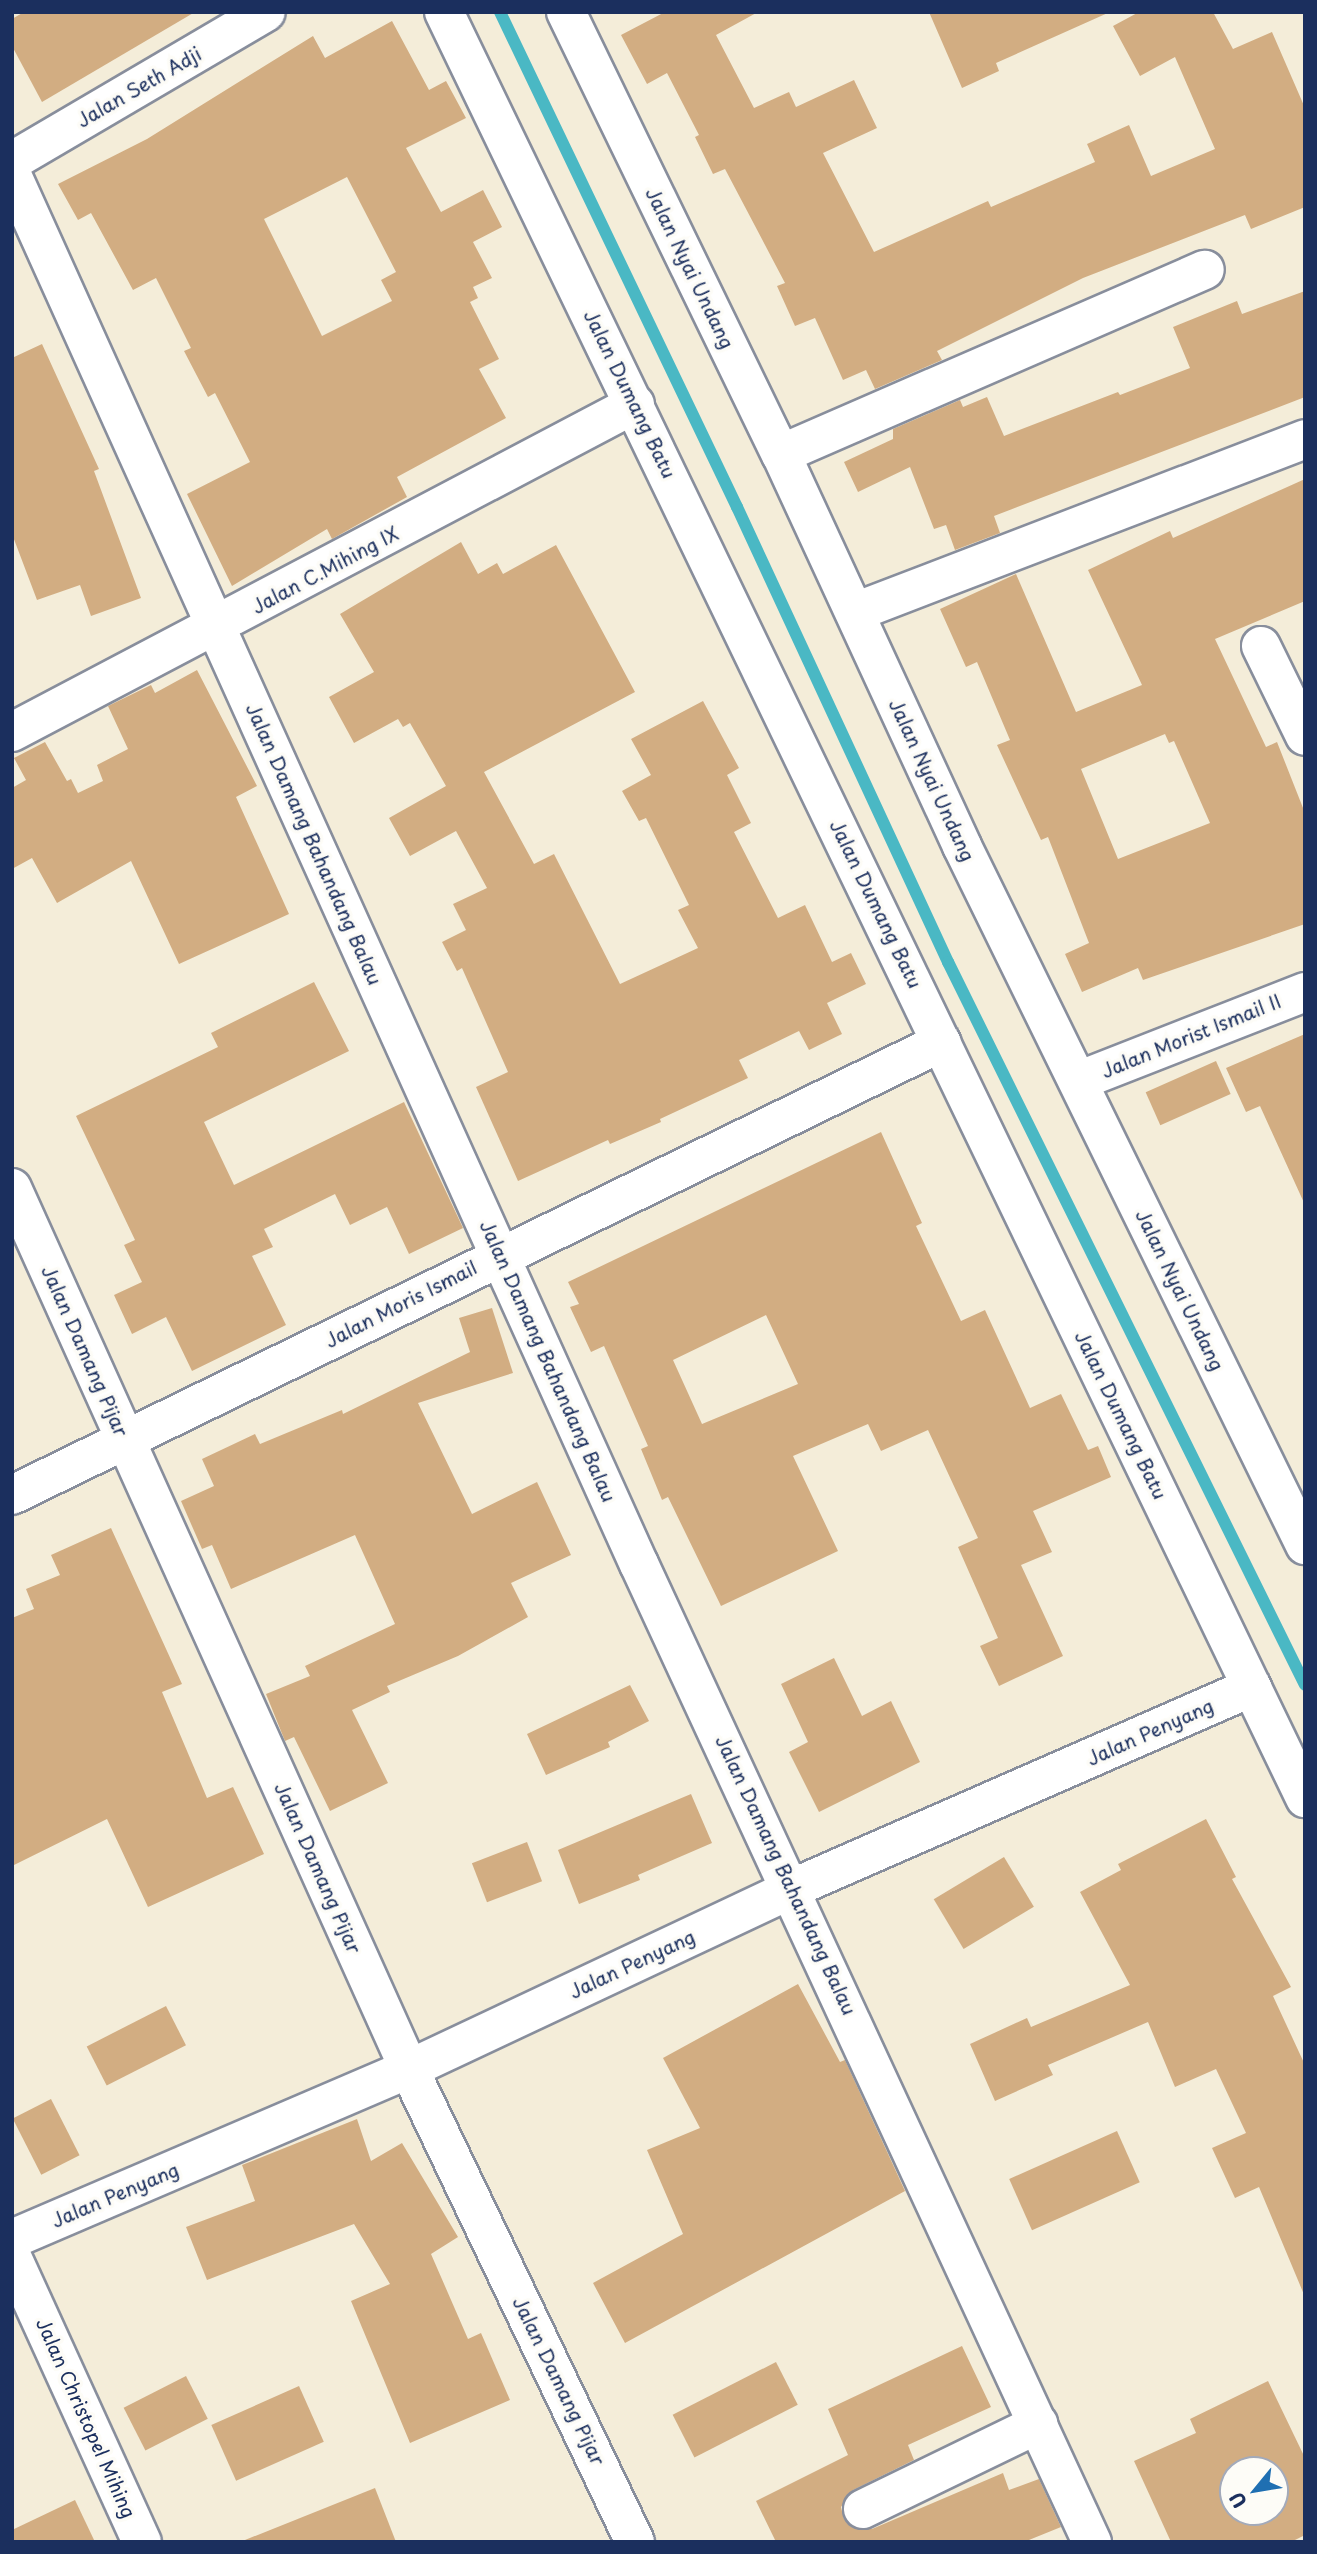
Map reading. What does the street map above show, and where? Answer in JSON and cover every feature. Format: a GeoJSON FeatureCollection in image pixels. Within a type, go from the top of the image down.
{"type":"FeatureCollection","features":[{"type":"Feature","properties":{"kind":"street","name":"Jalan Seth Adji"},"geometry":{"type":"LineString","coordinates":[[12,161],[266,12]]}},
{"type":"Feature","properties":{"kind":"street","name":"Jalan Dumang Batu"},"geometry":{"type":"LineString","coordinates":[[444,12],[943,1042],[1305,1798]]}},
{"type":"Feature","properties":{"kind":"street","name":"Jalan Nyai Undang"},"geometry":{"type":"LineString","coordinates":[[566,12],[780,454],[962,846],[1305,1545]]}},
{"type":"Feature","properties":{"kind":"street","name":"Jalan Damang Bahandang Balau"},"geometry":{"type":"LineString","coordinates":[[12,175],[500,1254],[1092,2542]]}},
{"type":"Feature","properties":{"kind":"street"},"geometry":{"type":"LineString","coordinates":[[780,454],[1205,270]]}},
{"type":"Feature","properties":{"kind":"street","name":"Jalan C.Mihing IX"},"geometry":{"type":"LineString","coordinates":[[12,732],[217,628],[635,404]]}},
{"type":"Feature","properties":{"kind":"street"},"geometry":{"type":"LineString","coordinates":[[855,612],[1305,439]]}},
{"type":"Feature","properties":{"kind":"street"},"geometry":{"type":"LineString","coordinates":[[1261,646],[1305,736]]}},
{"type":"Feature","properties":{"kind":"street","name":"Jalan Morist Ismail II"},"geometry":{"type":"LineString","coordinates":[[1078,1081],[1305,992]]}},
{"type":"Feature","properties":{"kind":"street","name":"Jalan Moris Ismail"},"geometry":{"type":"LineString","coordinates":[[12,1495],[126,1442],[500,1254],[943,1042]]}},
{"type":"Feature","properties":{"kind":"street","name":"Jalan Damang Pijar"},"geometry":{"type":"LineString","coordinates":[[12,1188],[409,2069],[635,2542]]}},
{"type":"Feature","properties":{"kind":"street","name":"Jalan Penyang"},"geometry":{"type":"LineString","coordinates":[[12,2239],[409,2069],[793,1888],[1252,1687]]}},
{"type":"Feature","properties":{"kind":"street","name":"Jalan Christopel Mihing"},"geometry":{"type":"LineString","coordinates":[[12,2257],[142,2542]]}},
{"type":"Feature","properties":{"kind":"street"},"geometry":{"type":"LineString","coordinates":[[863,2509],[1038,2424]]}},
{"type":"Feature","properties":{"kind":"building"},"geometry":{"type":"Polygon","coordinates":[[[24,12],[195,12],[42,102],[12,46],[12,19],[24,12]]]}},
{"type":"Feature","properties":{"kind":"building"},"geometry":{"type":"Polygon","coordinates":[[[665,12],[758,12],[716,35],[754,108],[789,92],[796,107],[854,80],[877,128],[823,153],[874,252],[988,201],[991,207],[1095,162],[1087,144],[1129,125],[1151,176],[1215,149],[1175,57],[1140,76],[1113,26],[1139,12],[1213,12],[1233,49],[1272,32],[1305,108],[1305,207],[1251,229],[1245,215],[1083,278],[937,351],[942,360],[875,389],[866,370],[843,380],[815,318],[795,326],[777,286],[785,283],[725,169],[713,174],[695,137],[699,135],[667,73],[647,84],[621,35],[665,12]]]}},
{"type":"Feature","properties":{"kind":"building"},"geometry":{"type":"Polygon","coordinates":[[[929,12],[1110,12],[996,63],[999,71],[962,88],[929,12]]]}},
{"type":"Feature","properties":{"kind":"building"},"geometry":{"type":"Polygon","coordinates":[[[392,21],[429,90],[446,81],[466,118],[406,148],[441,212],[483,190],[502,227],[473,242],[492,278],[473,287],[478,298],[470,302],[499,359],[479,369],[506,418],[397,477],[407,497],[332,539],[327,529],[232,586],[187,494],[250,462],[215,393],[208,397],[184,351],[191,348],[156,278],[133,290],[91,213],[78,220],[58,184],[147,139],[313,36],[325,58],[392,21]],[[347,177],[264,219],[322,336],[392,301],[381,280],[396,272],[347,177]]]}},
{"type":"Feature","properties":{"kind":"building"},"geometry":{"type":"Polygon","coordinates":[[[1305,291],[1305,397],[994,516],[1000,533],[955,550],[946,525],[934,529],[910,467],[858,492],[844,462],[893,439],[893,429],[960,400],[963,407],[987,397],[1004,436],[1118,392],[1120,395],[1190,368],[1173,327],[1237,301],[1242,314],[1305,291]]]}},
{"type":"Feature","properties":{"kind":"building"},"geometry":{"type":"Polygon","coordinates":[[[42,344],[99,469],[94,471],[141,598],[91,616],[80,585],[37,600],[12,534],[12,358],[42,344]]]}},
{"type":"Feature","properties":{"kind":"building"},"geometry":{"type":"Polygon","coordinates":[[[1305,479],[1305,601],[1215,639],[1266,747],[1277,742],[1305,813],[1305,924],[1143,980],[1138,968],[1082,992],[1065,954],[1089,943],[1048,837],[1041,840],[997,745],[1010,740],[977,662],[966,667],[940,609],[1016,574],[1076,712],[1142,685],[1088,570],[1170,531],[1173,538],[1305,479]],[[1165,734],[1081,769],[1118,859],[1210,823],[1174,741],[1169,743],[1165,734]]]}},
{"type":"Feature","properties":{"kind":"building"},"geometry":{"type":"Polygon","coordinates":[[[461,542],[478,574],[497,563],[503,574],[556,545],[635,692],[484,772],[534,864],[554,854],[620,984],[698,948],[678,910],[689,905],[646,818],[639,821],[622,791],[651,775],[631,739],[703,701],[739,768],[727,775],[751,823],[734,832],[778,918],[805,905],[832,962],[851,953],[866,984],[827,1003],[842,1034],[809,1050],[799,1031],[739,1060],[748,1078],[660,1119],[661,1122],[610,1144],[608,1140],[518,1181],[476,1087],[508,1072],[462,968],[457,971],[442,942],[466,930],[453,904],[487,888],[456,831],[410,856],[389,818],[446,786],[410,723],[403,727],[398,719],[354,743],[329,697],[374,672],[340,614],[461,542]]]}},
{"type":"Feature","properties":{"kind":"building"},"geometry":{"type":"Polygon","coordinates":[[[197,670],[257,786],[236,797],[289,914],[179,964],[131,861],[57,903],[32,858],[12,869],[12,788],[26,780],[14,758],[45,742],[67,781],[71,779],[78,793],[103,781],[97,765],[128,749],[108,706],[151,685],[155,693],[197,670]]]}},
{"type":"Feature","properties":{"kind":"building"},"geometry":{"type":"Polygon","coordinates":[[[314,982],[349,1051],[204,1122],[234,1185],[404,1102],[463,1228],[409,1254],[387,1207],[350,1225],[335,1194],[264,1229],[273,1247],[252,1256],[286,1325],[192,1371],[166,1317],[132,1334],[114,1295],[142,1282],[124,1245],[135,1240],[76,1116],[218,1047],[211,1033],[314,982]]]}},
{"type":"Feature","properties":{"kind":"building"},"geometry":{"type":"Polygon","coordinates":[[[1305,1034],[1305,1205],[1260,1106],[1246,1112],[1226,1068],[1305,1034]]]}},
{"type":"Feature","properties":{"kind":"building"},"geometry":{"type":"Polygon","coordinates":[[[1216,1061],[1231,1094],[1160,1125],[1146,1092],[1216,1061]]]}},
{"type":"Feature","properties":{"kind":"building"},"geometry":{"type":"Polygon","coordinates":[[[881,1132],[922,1223],[916,1226],[961,1321],[985,1310],[1030,1408],[1061,1394],[1088,1450],[1098,1446],[1111,1477],[1033,1511],[1052,1552],[1021,1565],[1063,1656],[999,1686],[980,1646],[998,1638],[958,1547],[978,1538],[928,1430],[881,1451],[868,1424],[793,1456],[838,1551],[721,1606],[668,1497],[662,1500],[641,1449],[648,1446],[604,1346],[591,1352],[570,1307],[579,1304],[568,1282],[881,1132]],[[766,1315],[673,1360],[702,1424],[798,1384],[766,1315]]]}},
{"type":"Feature","properties":{"kind":"building"},"geometry":{"type":"Polygon","coordinates":[[[492,1308],[513,1373],[418,1403],[472,1514],[537,1482],[571,1555],[511,1583],[528,1617],[458,1656],[387,1686],[390,1692],[352,1710],[388,1783],[330,1811],[294,1737],[285,1741],[266,1694],[310,1676],[305,1666],[395,1624],[355,1535],[231,1589],[212,1545],[202,1549],[181,1501],[214,1486],[202,1459],[255,1434],[260,1444],[342,1410],[343,1414],[470,1352],[459,1318],[492,1308]]]}},
{"type":"Feature","properties":{"kind":"building"},"geometry":{"type":"Polygon","coordinates":[[[111,1528],[182,1684],[162,1692],[207,1798],[233,1787],[264,1854],[148,1907],[107,1819],[12,1866],[12,1618],[34,1609],[26,1589],[60,1575],[51,1555],[111,1528]]]}},
{"type":"Feature","properties":{"kind":"building"},"geometry":{"type":"Polygon","coordinates":[[[834,1658],[862,1716],[891,1701],[920,1762],[819,1812],[789,1752],[808,1742],[781,1684],[834,1658]]]}},
{"type":"Feature","properties":{"kind":"building"},"geometry":{"type":"Polygon","coordinates":[[[630,1685],[649,1721],[608,1742],[610,1747],[546,1775],[527,1734],[630,1685]]]}},
{"type":"Feature","properties":{"kind":"building"},"geometry":{"type":"Polygon","coordinates":[[[691,1794],[712,1843],[638,1875],[640,1880],[579,1904],[558,1850],[691,1794]]]}},
{"type":"Feature","properties":{"kind":"building"},"geometry":{"type":"Polygon","coordinates":[[[1206,1819],[1236,1877],[1232,1879],[1291,1987],[1273,1996],[1305,2065],[1305,2297],[1259,2187],[1235,2198],[1212,2148],[1246,2133],[1216,2069],[1175,2087],[1148,2022],[1048,2065],[1053,2075],[995,2101],[970,2044],[1027,2018],[1031,2027],[1130,1985],[1080,1892],[1121,1870],[1118,1864],[1206,1819]]]}},
{"type":"Feature","properties":{"kind":"building"},"geometry":{"type":"Polygon","coordinates":[[[527,1842],[542,1881],[487,1902],[472,1863],[527,1842]]]}},
{"type":"Feature","properties":{"kind":"building"},"geometry":{"type":"Polygon","coordinates":[[[1004,1857],[1034,1907],[964,1949],[934,1899],[1004,1857]]]}},
{"type":"Feature","properties":{"kind":"building"},"geometry":{"type":"Polygon","coordinates":[[[798,1984],[840,2062],[845,2060],[905,2191],[625,2343],[593,2283],[683,2234],[647,2150],[700,2128],[663,2058],[798,1984]]]}},
{"type":"Feature","properties":{"kind":"building"},"geometry":{"type":"Polygon","coordinates":[[[166,2006],[186,2045],[107,2086],[87,2046],[166,2006]]]}},
{"type":"Feature","properties":{"kind":"building"},"geometry":{"type":"Polygon","coordinates":[[[51,2099],[80,2155],[41,2175],[13,2119],[51,2099]]]}},
{"type":"Feature","properties":{"kind":"building"},"geometry":{"type":"Polygon","coordinates":[[[357,2119],[371,2161],[402,2143],[458,2237],[431,2254],[468,2339],[481,2333],[510,2400],[410,2443],[351,2301],[390,2284],[354,2224],[207,2280],[186,2227],[255,2201],[242,2165],[357,2119]]]}},
{"type":"Feature","properties":{"kind":"building"},"geometry":{"type":"Polygon","coordinates":[[[1117,2131],[1140,2182],[1032,2230],[1009,2179],[1117,2131]]]}},
{"type":"Feature","properties":{"kind":"building"},"geometry":{"type":"Polygon","coordinates":[[[962,2346],[991,2407],[908,2445],[914,2460],[853,2490],[841,2507],[844,2519],[851,2527],[872,2529],[1003,2473],[1009,2490],[1039,2479],[1061,2527],[1024,2542],[776,2542],[756,2501],[848,2455],[828,2409],[962,2346]]]}},
{"type":"Feature","properties":{"kind":"building"},"geometry":{"type":"Polygon","coordinates":[[[776,2362],[798,2405],[694,2457],[673,2415],[776,2362]]]}},
{"type":"Feature","properties":{"kind":"building"},"geometry":{"type":"Polygon","coordinates":[[[186,2376],[208,2419],[145,2451],[124,2408],[186,2376]]]}},
{"type":"Feature","properties":{"kind":"building"},"geometry":{"type":"Polygon","coordinates":[[[1268,2381],[1305,2458],[1305,2535],[1291,2542],[1171,2542],[1134,2461],[1196,2433],[1190,2419],[1268,2381]]]}},
{"type":"Feature","properties":{"kind":"building"},"geometry":{"type":"Polygon","coordinates":[[[299,2386],[324,2442],[236,2481],[211,2425],[299,2386]]]}},
{"type":"Feature","properties":{"kind":"building"},"geometry":{"type":"Polygon","coordinates":[[[375,2488],[396,2542],[245,2542],[245,2540],[375,2488]]]}},
{"type":"Feature","properties":{"kind":"building"},"geometry":{"type":"Polygon","coordinates":[[[75,2500],[95,2542],[12,2542],[12,2530],[75,2500]]]}},
{"type":"Feature","properties":{"kind":"waterway"},"geometry":{"type":"LineString","coordinates":[[500,12],[737,507],[948,962],[1305,1685]]}}]}
